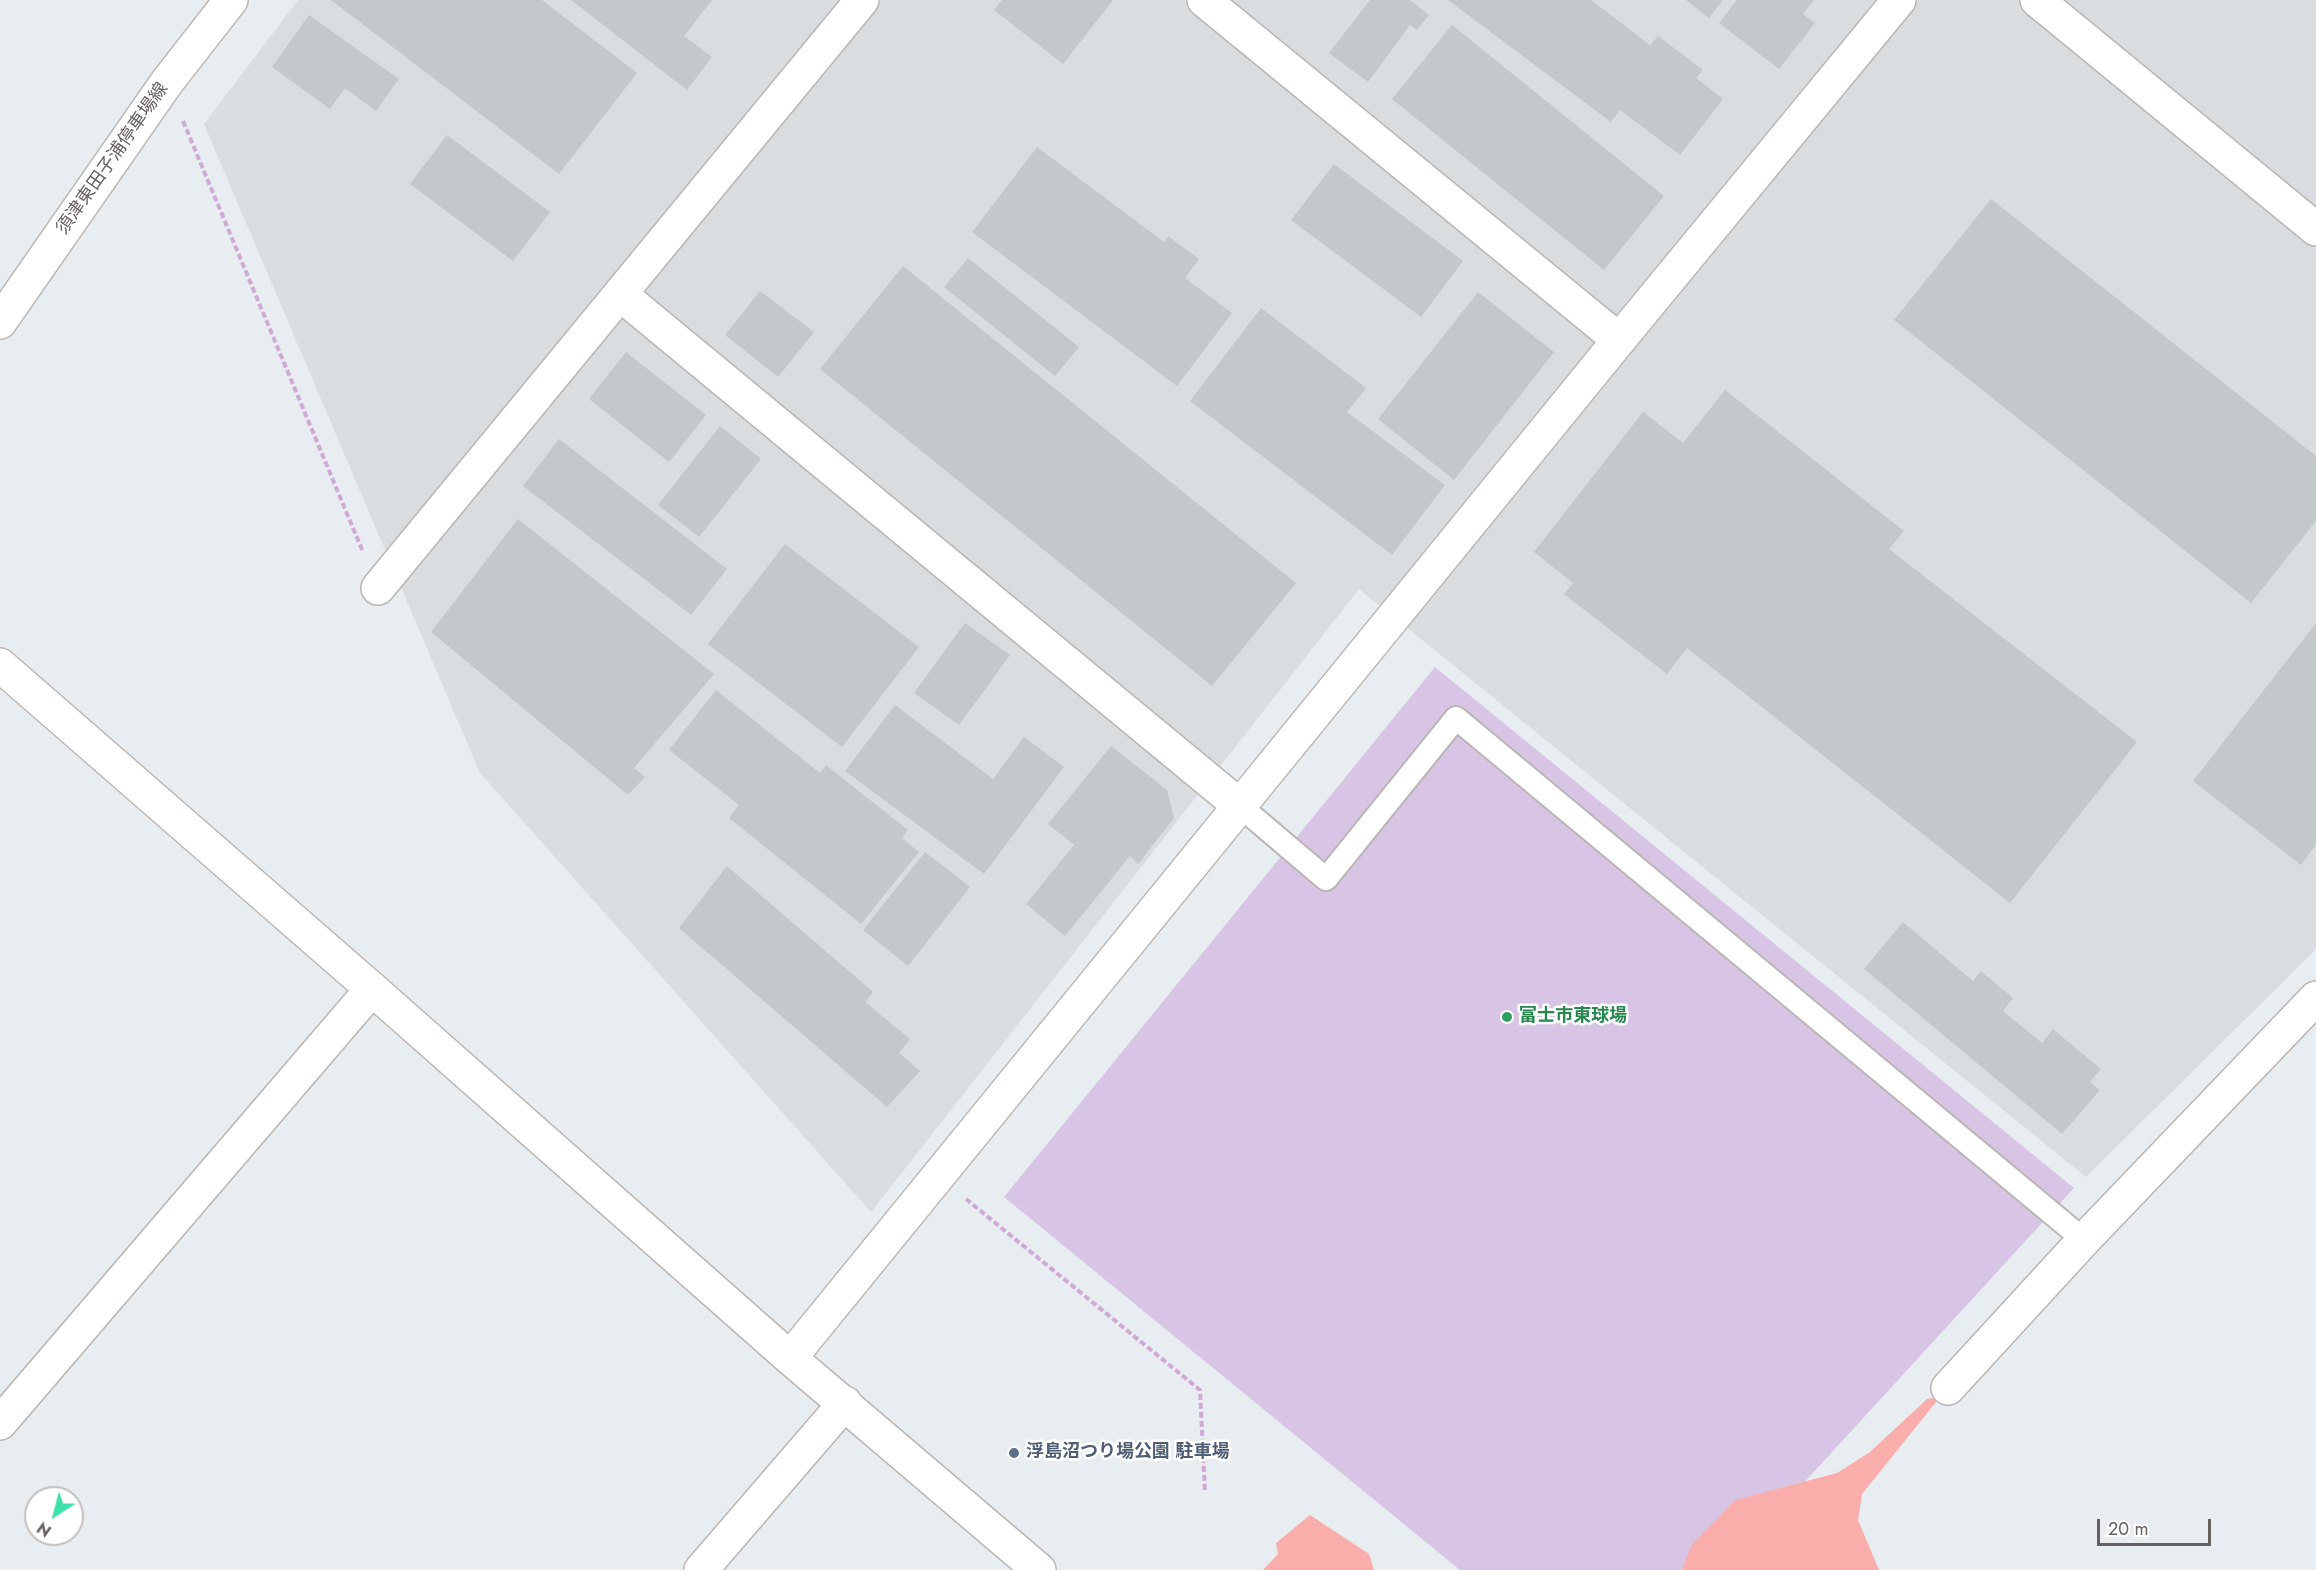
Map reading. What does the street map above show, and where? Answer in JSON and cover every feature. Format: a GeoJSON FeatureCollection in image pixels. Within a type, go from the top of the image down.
{"type":"FeatureCollection","features":[{"type":"Feature","properties":{"kind":"street","name":"須津東田子浦停車場線"},"geometry":{"type":"LineString","coordinates":[[0,322],[167,82],[231,0]]}},
{"type":"Feature","properties":{"kind":"street"},"geometry":{"type":"LineString","coordinates":[[378,588],[862,0]]}},
{"type":"Feature","properties":{"kind":"street"},"geometry":{"type":"LineString","coordinates":[[1204,0],[1619,340]]}},
{"type":"Feature","properties":{"kind":"street"},"geometry":{"type":"LineString","coordinates":[[790,1358],[1619,340],[1899,0]]}},
{"type":"Feature","properties":{"kind":"street"},"geometry":{"type":"LineString","coordinates":[[2037,0],[2316,229]]}},
{"type":"Feature","properties":{"kind":"street"},"geometry":{"type":"LineString","coordinates":[[620,294],[1240,806]]}},
{"type":"Feature","properties":{"kind":"street"},"geometry":{"type":"LineString","coordinates":[[0,665],[372,988],[790,1358],[1039,1570]]}},
{"type":"Feature","properties":{"kind":"street"},"geometry":{"type":"LineString","coordinates":[[0,1423],[372,988]]}},
{"type":"Feature","properties":{"kind":"street"},"geometry":{"type":"LineString","coordinates":[[1948,1388],[2084,1240],[2316,998]]}},
{"type":"Feature","properties":{"kind":"street"},"geometry":{"type":"LineString","coordinates":[[701,1570],[845,1403]]}},
{"type":"Feature","properties":{"kind":"lane"},"geometry":{"type":"LineString","coordinates":[[1240,806],[1326,879],[1456,718],[2084,1240]]}},
{"type":"Feature","properties":{"kind":"path"},"geometry":{"type":"LineString","coordinates":[[167,82],[378,588]]}},
{"type":"Feature","properties":{"kind":"path"},"geometry":{"type":"LineString","coordinates":[[939,1177],[1200,1390],[1205,1492]]}},
{"type":"Feature","properties":{"kind":"shaded area"},"geometry":{"type":"Polygon","coordinates":[[[298,0],[2316,0],[2316,949],[2086,1177],[1359,589],[871,1212],[480,773],[204,124],[298,0]]]}},
{"type":"Feature","properties":{"kind":"shaded area","name":"富士市東球場"},"geometry":{"type":"Polygon","coordinates":[[[1435,667],[2074,1188],[1724,1570],[1460,1570],[1004,1197],[1435,667]]]}},
{"type":"Feature","properties":{"kind":"shaded area"},"geometry":{"type":"Polygon","coordinates":[[[1940,1397],[1862,1494],[1858,1520],[1879,1570],[1682,1570],[1691,1546],[1735,1500],[1837,1473],[1870,1452],[1927,1399],[1940,1397]]]}},
{"type":"Feature","properties":{"kind":"shaded area"},"geometry":{"type":"Polygon","coordinates":[[[1310,1515],[1369,1554],[1374,1570],[1263,1570],[1278,1554],[1276,1543],[1310,1515]]]}},
{"type":"Feature","properties":{"kind":"building"},"geometry":{"type":"Polygon","coordinates":[[[331,0],[542,0],[637,73],[559,174],[331,0]]]}},
{"type":"Feature","properties":{"kind":"building"},"geometry":{"type":"Polygon","coordinates":[[[571,0],[712,0],[684,36],[712,57],[687,90],[571,0]]]}},
{"type":"Feature","properties":{"kind":"building"},"geometry":{"type":"Polygon","coordinates":[[[1002,0],[1113,0],[1063,64],[994,10],[1002,0]]]}},
{"type":"Feature","properties":{"kind":"building"},"geometry":{"type":"Polygon","coordinates":[[[1370,0],[1410,0],[1429,15],[1417,30],[1410,25],[1368,82],[1329,53],[1370,0]]]}},
{"type":"Feature","properties":{"kind":"building"},"geometry":{"type":"Polygon","coordinates":[[[1448,0],[1591,0],[1650,45],[1658,36],[1703,70],[1696,78],[1723,99],[1680,155],[1620,110],[1611,122],[1448,0]]]}},
{"type":"Feature","properties":{"kind":"building"},"geometry":{"type":"Polygon","coordinates":[[[1686,0],[1723,0],[1709,18],[1686,0]]]}},
{"type":"Feature","properties":{"kind":"building"},"geometry":{"type":"Polygon","coordinates":[[[1737,0],[1814,0],[1803,14],[1815,23],[1779,69],[1719,23],[1737,0]]]}},
{"type":"Feature","properties":{"kind":"building"},"geometry":{"type":"Polygon","coordinates":[[[309,15],[399,79],[376,111],[345,88],[330,109],[272,67],[309,15]]]}},
{"type":"Feature","properties":{"kind":"building"},"geometry":{"type":"Polygon","coordinates":[[[1452,25],[1664,196],[1604,270],[1392,99],[1452,25]]]}},
{"type":"Feature","properties":{"kind":"building"},"geometry":{"type":"Polygon","coordinates":[[[447,135],[550,212],[513,261],[410,184],[447,135]]]}},
{"type":"Feature","properties":{"kind":"building"},"geometry":{"type":"Polygon","coordinates":[[[1037,147],[1164,242],[1168,236],[1199,259],[1185,278],[1232,313],[1177,386],[972,232],[1037,147]]]}},
{"type":"Feature","properties":{"kind":"building"},"geometry":{"type":"Polygon","coordinates":[[[1334,164],[1463,261],[1421,317],[1291,220],[1334,164]]]}},
{"type":"Feature","properties":{"kind":"building"},"geometry":{"type":"Polygon","coordinates":[[[1991,199],[2316,456],[2316,521],[2251,603],[1894,320],[1991,199]]]}},
{"type":"Feature","properties":{"kind":"building"},"geometry":{"type":"Polygon","coordinates":[[[968,258],[1079,347],[1055,376],[944,287],[968,258]]]}},
{"type":"Feature","properties":{"kind":"building"},"geometry":{"type":"Polygon","coordinates":[[[903,266],[1296,583],[1212,686],[820,369],[903,266]]]}},
{"type":"Feature","properties":{"kind":"building"},"geometry":{"type":"Polygon","coordinates":[[[760,291],[814,332],[778,377],[725,335],[760,291]]]}},
{"type":"Feature","properties":{"kind":"building"},"geometry":{"type":"Polygon","coordinates":[[[1478,292],[1554,352],[1454,480],[1378,419],[1478,292]]]}},
{"type":"Feature","properties":{"kind":"building"},"geometry":{"type":"Polygon","coordinates":[[[1261,308],[1366,388],[1347,412],[1445,485],[1392,555],[1190,401],[1261,308]]]}},
{"type":"Feature","properties":{"kind":"building"},"geometry":{"type":"Polygon","coordinates":[[[626,352],[706,415],[669,462],[589,399],[626,352]]]}},
{"type":"Feature","properties":{"kind":"building"},"geometry":{"type":"Polygon","coordinates":[[[1725,390],[1904,531],[1889,549],[2137,742],[2010,903],[1687,648],[1667,674],[1564,594],[1573,583],[1534,552],[1643,412],[1683,443],[1725,390]]]}},
{"type":"Feature","properties":{"kind":"building"},"geometry":{"type":"Polygon","coordinates":[[[720,426],[761,459],[699,537],[658,505],[720,426]]]}},
{"type":"Feature","properties":{"kind":"building"},"geometry":{"type":"Polygon","coordinates":[[[559,439],[727,569],[691,615],[523,486],[559,439]]]}},
{"type":"Feature","properties":{"kind":"building"},"geometry":{"type":"Polygon","coordinates":[[[518,519],[714,674],[634,768],[645,777],[628,795],[431,632],[518,519]]]}},
{"type":"Feature","properties":{"kind":"building"},"geometry":{"type":"Polygon","coordinates":[[[785,544],[919,647],[842,747],[708,644],[785,544]]]}},
{"type":"Feature","properties":{"kind":"building"},"geometry":{"type":"Polygon","coordinates":[[[965,623],[1010,655],[959,725],[914,693],[965,623]]]}},
{"type":"Feature","properties":{"kind":"building"},"geometry":{"type":"Polygon","coordinates":[[[2316,623],[2316,845],[2301,865],[2193,781],[2316,623]]]}},
{"type":"Feature","properties":{"kind":"building"},"geometry":{"type":"Polygon","coordinates":[[[716,690],[820,773],[826,765],[908,830],[902,838],[919,852],[861,924],[729,818],[739,805],[669,750],[716,690]]]}},
{"type":"Feature","properties":{"kind":"building"},"geometry":{"type":"Polygon","coordinates":[[[895,705],[993,779],[1024,737],[1064,767],[984,874],[845,771],[895,705]]]}},
{"type":"Feature","properties":{"kind":"building"},"geometry":{"type":"Polygon","coordinates":[[[1111,746],[1167,790],[1174,818],[1138,864],[1130,856],[1065,936],[1026,904],[1074,845],[1048,824],[1111,746]]]}},
{"type":"Feature","properties":{"kind":"building"},"geometry":{"type":"Polygon","coordinates":[[[925,852],[970,887],[908,966],[863,930],[925,852]]]}},
{"type":"Feature","properties":{"kind":"building"},"geometry":{"type":"Polygon","coordinates":[[[727,866],[873,992],[865,1002],[910,1039],[899,1053],[920,1071],[887,1107],[679,928],[727,866]]]}},
{"type":"Feature","properties":{"kind":"building"},"geometry":{"type":"Polygon","coordinates":[[[1903,922],[1973,981],[1981,971],[2013,998],[2003,1011],[2042,1043],[2053,1029],[2101,1069],[2090,1082],[2100,1090],[2062,1134],[1864,969],[1903,922]]]}},
{"type":"Feature","properties":{"kind":"place","name":"富士市東球場"},"geometry":{"type":"Point","coordinates":[1507,1017]}},
{"type":"Feature","properties":{"kind":"place","name":"浮島沼つり場公園 駐車場"},"geometry":{"type":"Point","coordinates":[1014,1453]}}]}
